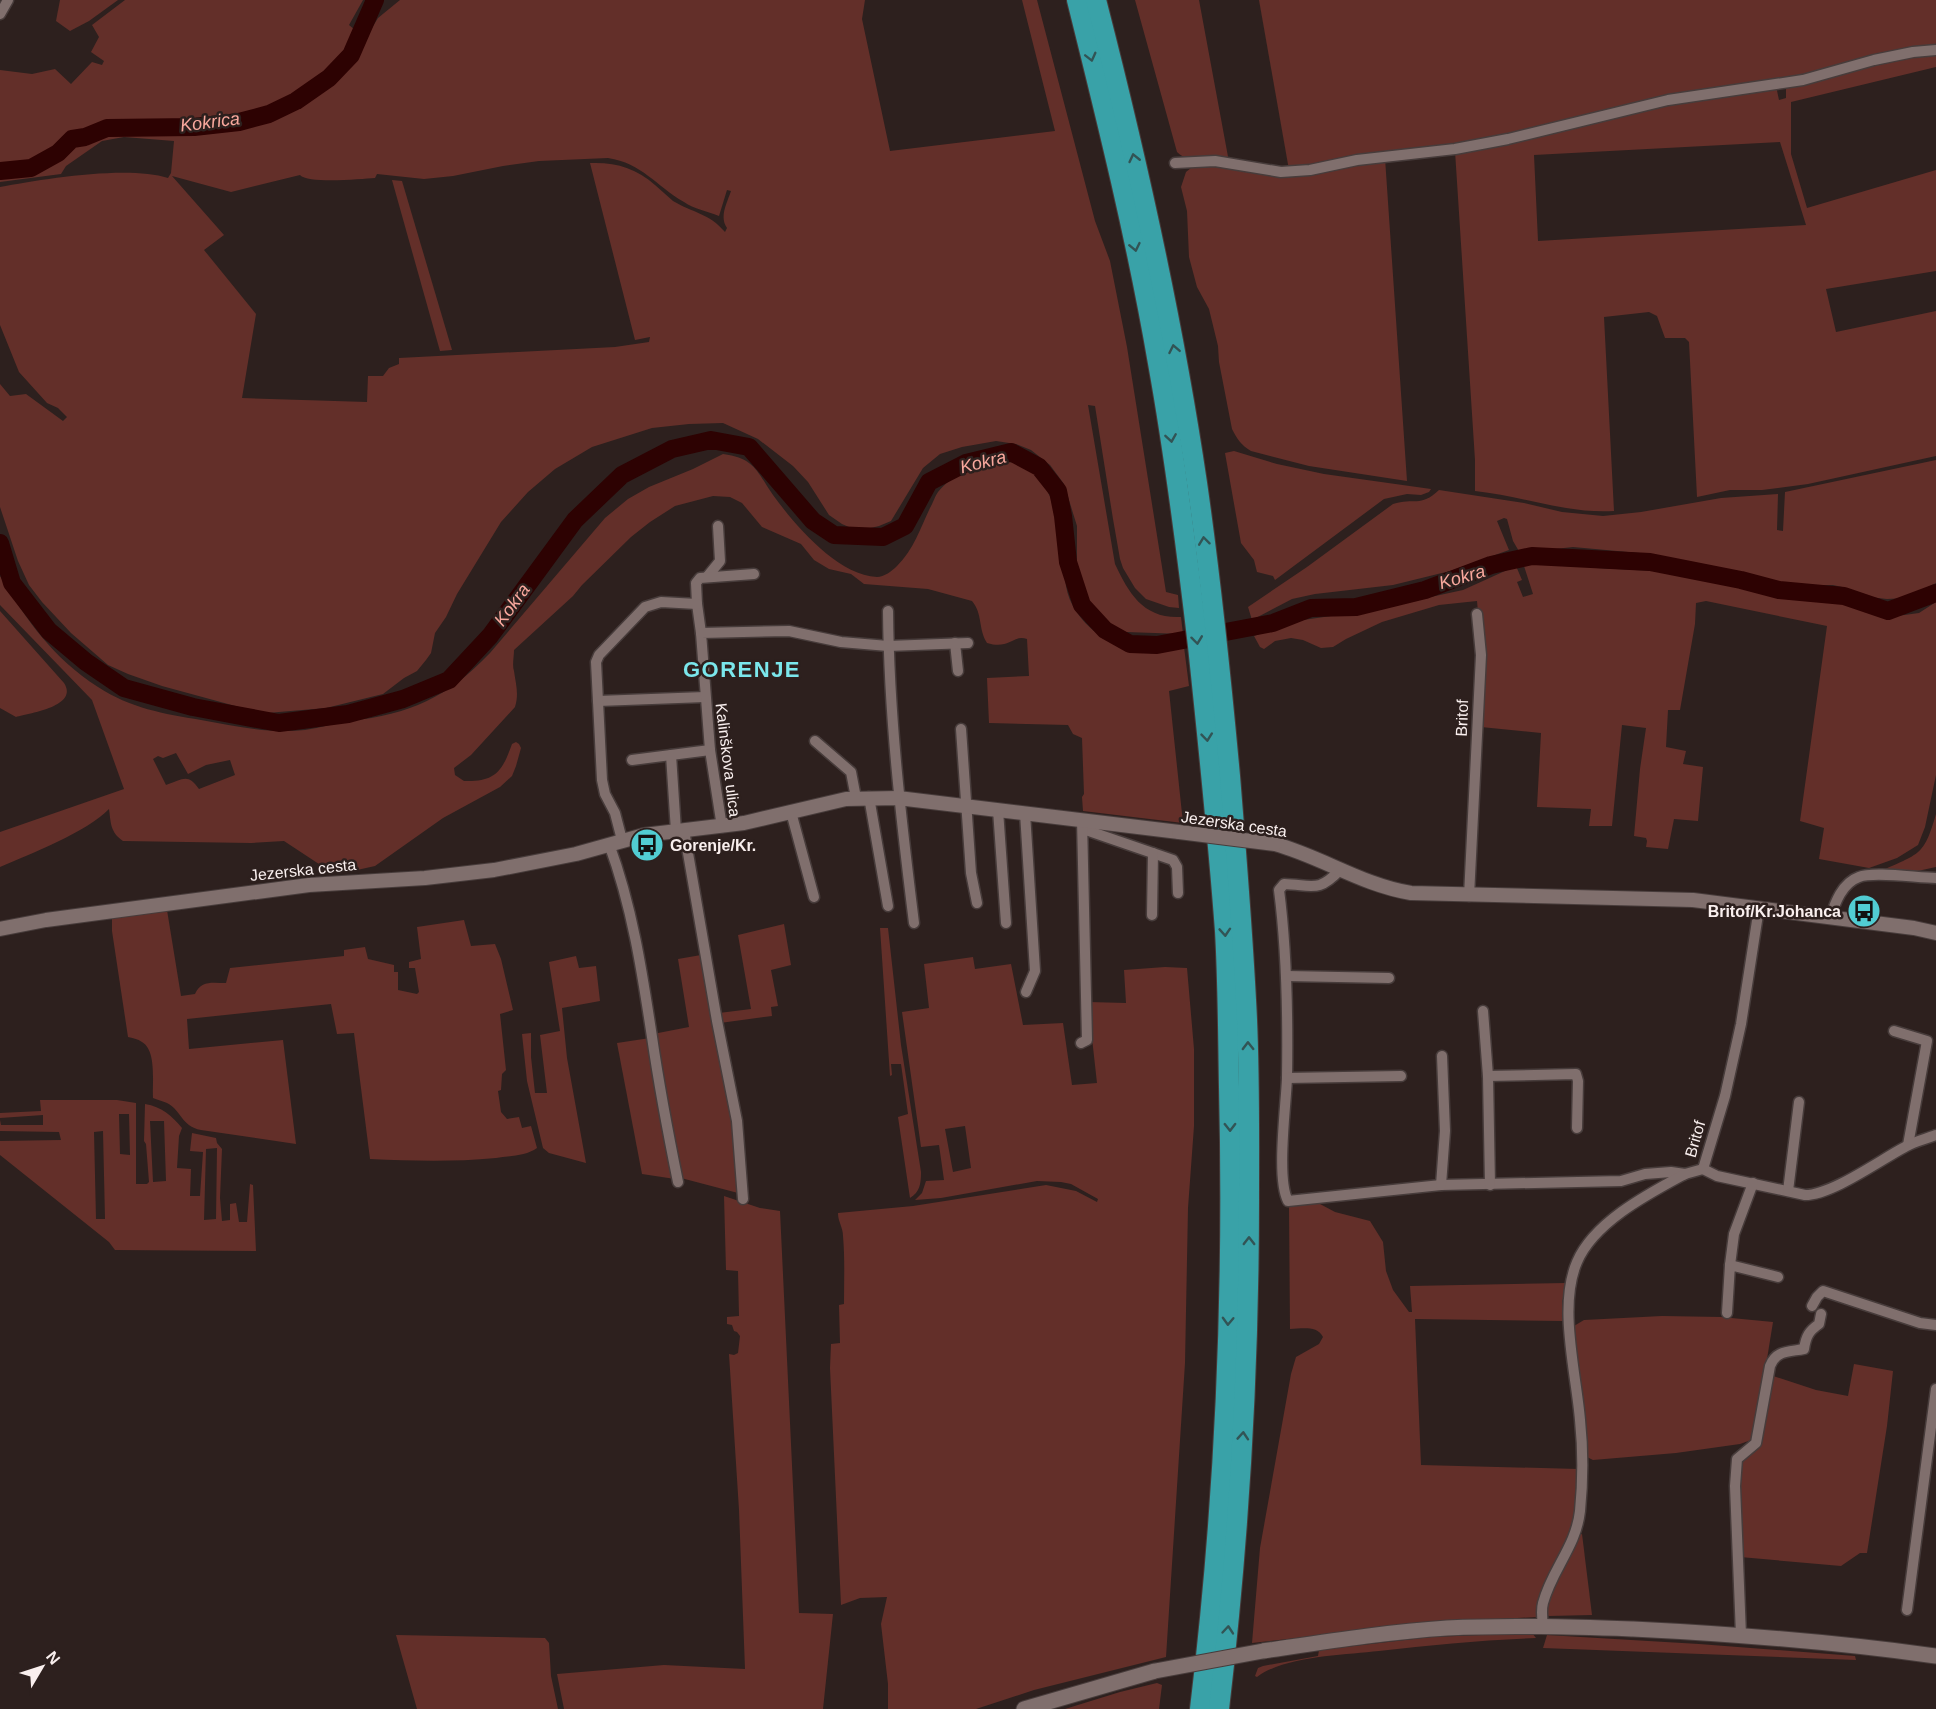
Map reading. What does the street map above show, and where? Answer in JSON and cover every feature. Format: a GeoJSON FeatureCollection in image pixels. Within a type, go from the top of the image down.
{"type":"FeatureCollection","features":[{"type":"Feature","properties":{"kind":"highway"},"geometry":{"type":"LineString","coordinates":[[1077,0],[1109,129],[1158,360],[1172,447],[1202,601]]}},
{"type":"Feature","properties":{"kind":"highway"},"geometry":{"type":"LineString","coordinates":[[1096,0],[1131,140],[1175,350],[1197,486],[1202,601],[1236,853],[1247,1003],[1249,1252],[1245,1402],[1236,1543],[1220,1709]]}},
{"type":"Feature","properties":{"kind":"highway"},"geometry":{"type":"LineString","coordinates":[[1200,1709],[1217,1541],[1225,1415],[1230,1263],[1231,1158],[1225,933],[1211,678]]}},
{"type":"Feature","properties":{"kind":"main road"},"geometry":{"type":"LineString","coordinates":[[1024,1709],[1155,1671],[1263,1651],[1444,1628],[1543,1626],[1741,1635],[1853,1645],[1936,1656]]}},
{"type":"Feature","properties":{"kind":"street"},"geometry":{"type":"LineString","coordinates":[[0,14],[8,0]]}},
{"type":"Feature","properties":{"kind":"street"},"geometry":{"type":"LineString","coordinates":[[1175,163],[1215,161],[1293,172],[1385,156],[1455,149],[1508,139],[1668,100],[1803,80],[1874,60],[1936,50]]}},
{"type":"Feature","properties":{"kind":"street"},"geometry":{"type":"LineString","coordinates":[[707,578],[720,561],[718,526]]}},
{"type":"Feature","properties":{"kind":"street"},"geometry":{"type":"LineString","coordinates":[[678,1182],[638,945],[618,868],[615,813],[605,794],[602,780],[596,662],[599,655],[645,608],[661,602],[696,604],[696,583],[700,578],[754,574]]}},
{"type":"Feature","properties":{"kind":"street","name":"Kalinškova ulica"},"geometry":{"type":"LineString","coordinates":[[696,604],[701,633],[710,750],[722,827]]}},
{"type":"Feature","properties":{"kind":"street"},"geometry":{"type":"LineString","coordinates":[[888,611],[888,646],[898,798],[914,924]]}},
{"type":"Feature","properties":{"kind":"street","name":"Britof"},"geometry":{"type":"LineString","coordinates":[[1469,896],[1480,666],[1477,615]]}},
{"type":"Feature","properties":{"kind":"street"},"geometry":{"type":"LineString","coordinates":[[701,633],[789,631],[841,642],[888,646],[968,643]]}},
{"type":"Feature","properties":{"kind":"street"},"geometry":{"type":"LineString","coordinates":[[956,644],[958,671]]}},
{"type":"Feature","properties":{"kind":"street"},"geometry":{"type":"LineString","coordinates":[[598,701],[705,697]]}},
{"type":"Feature","properties":{"kind":"street"},"geometry":{"type":"LineString","coordinates":[[961,729],[971,873],[976,903]]}},
{"type":"Feature","properties":{"kind":"street"},"geometry":{"type":"LineString","coordinates":[[815,741],[851,772],[863,797],[888,906]]}},
{"type":"Feature","properties":{"kind":"street"},"geometry":{"type":"LineString","coordinates":[[632,760],[710,750]]}},
{"type":"Feature","properties":{"kind":"street"},"geometry":{"type":"LineString","coordinates":[[671,755],[680,831],[737,1121],[743,1198]]}},
{"type":"Feature","properties":{"kind":"street","name":"Jezerska cesta"},"geometry":{"type":"LineString","coordinates":[[0,929],[46,920],[298,886],[425,878],[494,870],[576,854],[616,842],[680,831],[722,827],[832,801],[863,797],[898,798],[1025,813],[1082,824],[1179,832],[1275,844],[1313,857],[1374,885],[1411,893],[1469,896]]}},
{"type":"Feature","properties":{"kind":"street"},"geometry":{"type":"LineString","coordinates":[[998,810],[1006,923]]}},
{"type":"Feature","properties":{"kind":"street"},"geometry":{"type":"LineString","coordinates":[[791,812],[814,897]]}},
{"type":"Feature","properties":{"kind":"street"},"geometry":{"type":"LineString","coordinates":[[1025,813],[1035,971],[1026,992]]}},
{"type":"Feature","properties":{"kind":"street"},"geometry":{"type":"LineString","coordinates":[[1081,1043],[1087,1040],[1082,824],[1173,860],[1178,867],[1178,893]]}},
{"type":"Feature","properties":{"kind":"street"},"geometry":{"type":"LineString","coordinates":[[1152,915],[1153,852]]}},
{"type":"Feature","properties":{"kind":"street"},"geometry":{"type":"LineString","coordinates":[[1340,870],[1329,882],[1319,886],[1284,884],[1279,890],[1287,976],[1287,1078],[1283,1192],[1288,1201],[1441,1185],[1610,1182],[1645,1174],[1671,1172],[1685,1174]]}},
{"type":"Feature","properties":{"kind":"street"},"geometry":{"type":"LineString","coordinates":[[1830,918],[1837,898],[1848,884],[1860,876],[1936,878]]}},
{"type":"Feature","properties":{"kind":"street"},"geometry":{"type":"LineString","coordinates":[[1469,896],[1694,900],[1914,928],[1936,933]]}},
{"type":"Feature","properties":{"kind":"street","name":"Britof"},"geometry":{"type":"LineString","coordinates":[[1759,908],[1741,1024],[1725,1096],[1703,1169],[1717,1176],[1814,1195],[1908,1145],[1936,1135]]}},
{"type":"Feature","properties":{"kind":"street"},"geometry":{"type":"LineString","coordinates":[[1287,976],[1389,978]]}},
{"type":"Feature","properties":{"kind":"street"},"geometry":{"type":"LineString","coordinates":[[1483,1011],[1488,1076],[1490,1185]]}},
{"type":"Feature","properties":{"kind":"street"},"geometry":{"type":"LineString","coordinates":[[1894,1031],[1932,1041],[1908,1145]]}},
{"type":"Feature","properties":{"kind":"street"},"geometry":{"type":"LineString","coordinates":[[1441,1185],[1445,1131],[1442,1056]]}},
{"type":"Feature","properties":{"kind":"street"},"geometry":{"type":"LineString","coordinates":[[1488,1076],[1576,1074],[1578,1081],[1577,1128]]}},
{"type":"Feature","properties":{"kind":"street"},"geometry":{"type":"LineString","coordinates":[[1287,1078],[1401,1076]]}},
{"type":"Feature","properties":{"kind":"street"},"geometry":{"type":"LineString","coordinates":[[1788,1191],[1799,1102]]}},
{"type":"Feature","properties":{"kind":"street"},"geometry":{"type":"LineString","coordinates":[[1543,1626],[1542,1605],[1550,1582],[1566,1556],[1576,1533],[1580,1511],[1582,1452],[1568,1290],[1578,1260],[1597,1233],[1624,1210],[1685,1174],[1703,1169]]}},
{"type":"Feature","properties":{"kind":"street"},"geometry":{"type":"LineString","coordinates":[[1727,1313],[1734,1233],[1753,1184]]}},
{"type":"Feature","properties":{"kind":"street"},"geometry":{"type":"LineString","coordinates":[[1730,1265],[1778,1276]]}},
{"type":"Feature","properties":{"kind":"street"},"geometry":{"type":"LineString","coordinates":[[1812,1306],[1824,1291],[1920,1323],[1936,1324]]}},
{"type":"Feature","properties":{"kind":"street"},"geometry":{"type":"LineString","coordinates":[[1741,1635],[1735,1486],[1737,1459],[1756,1443],[1773,1358],[1779,1353],[1803,1348],[1810,1330],[1819,1324],[1821,1314]]}},
{"type":"Feature","properties":{"kind":"street"},"geometry":{"type":"LineString","coordinates":[[1907,1610],[1936,1389]]}},
{"type":"Feature","properties":{"kind":"shaded area"},"geometry":{"type":"Polygon","coordinates":[[[60,0],[118,0],[89,21],[70,31],[56,21],[60,0]]]}},
{"type":"Feature","properties":{"kind":"shaded area"},"geometry":{"type":"Polygon","coordinates":[[[125,0],[363,0],[349,25],[355,30],[355,36],[347,53],[311,85],[273,106],[209,122],[164,123],[109,120],[84,132],[69,135],[52,153],[34,163],[0,167],[0,70],[32,74],[55,69],[71,84],[92,62],[102,65],[104,61],[91,52],[99,37],[92,25],[125,0]]]}},
{"type":"Feature","properties":{"kind":"shaded area"},"geometry":{"type":"Polygon","coordinates":[[[400,0],[865,0],[862,19],[890,151],[1055,131],[1022,0],[1037,0],[1095,221],[1110,261],[1127,347],[1166,592],[1178,595],[1179,608],[1146,599],[1135,588],[1123,568],[1095,406],[1088,405],[1115,564],[1126,585],[1139,602],[1157,614],[1181,617],[1183,634],[1126,632],[1107,624],[1094,610],[1083,591],[1077,569],[1077,526],[1064,484],[1050,465],[1031,450],[1016,444],[996,441],[962,447],[940,454],[923,468],[891,521],[858,531],[829,515],[808,482],[793,466],[758,439],[723,423],[652,428],[592,447],[555,469],[528,492],[501,522],[435,633],[431,653],[426,660],[417,671],[383,694],[326,708],[267,713],[162,686],[108,665],[71,633],[29,585],[18,561],[0,507],[0,384],[10,396],[26,394],[63,421],[67,417],[58,408],[47,403],[19,372],[0,325],[0,187],[61,177],[108,173],[151,174],[168,178],[171,173],[174,141],[124,137],[102,141],[66,166],[61,174],[0,182],[0,175],[31,172],[62,155],[71,146],[88,142],[106,133],[124,130],[182,132],[221,128],[283,112],[317,91],[360,53],[364,41],[378,18],[400,0]],[[608,158],[539,161],[424,179],[377,174],[375,178],[324,180],[305,178],[300,175],[231,192],[172,176],[224,235],[204,250],[256,314],[242,398],[367,402],[368,376],[383,376],[389,368],[399,364],[399,358],[615,347],[649,342],[650,337],[635,340],[590,163],[617,165],[633,170],[648,179],[673,201],[707,217],[725,232],[727,228],[724,215],[731,191],[727,190],[719,216],[688,204],[640,170],[608,158]]]}},
{"type":"Feature","properties":{"kind":"shaded area"},"geometry":{"type":"Polygon","coordinates":[[[1135,0],[1199,0],[1229,162],[1194,160],[1177,152],[1135,0]]]}},
{"type":"Feature","properties":{"kind":"shaded area"},"geometry":{"type":"Polygon","coordinates":[[[1259,0],[1936,0],[1936,48],[1814,76],[1518,134],[1289,170],[1259,0]]]}},
{"type":"Feature","properties":{"kind":"shaded area"},"geometry":{"type":"Polygon","coordinates":[[[1936,52],[1936,67],[1791,102],[1791,154],[1807,208],[1936,170],[1936,271],[1826,289],[1836,332],[1936,311],[1936,456],[1808,484],[1762,490],[1730,490],[1697,497],[1689,342],[1685,338],[1665,338],[1657,316],[1649,312],[1604,317],[1614,511],[1579,510],[1475,491],[1475,460],[1455,151],[1669,101],[1776,86],[1779,100],[1786,98],[1786,84],[1877,62],[1936,52]],[[1780,142],[1534,155],[1538,241],[1806,225],[1780,142]]]}},
{"type":"Feature","properties":{"kind":"shaded area"},"geometry":{"type":"Polygon","coordinates":[[[1385,158],[1407,481],[1309,466],[1251,451],[1240,442],[1232,429],[1218,346],[1209,309],[1197,287],[1189,257],[1187,211],[1181,187],[1186,172],[1196,164],[1266,172],[1385,158]]]}},
{"type":"Feature","properties":{"kind":"shaded area"},"geometry":{"type":"Polygon","coordinates":[[[392,180],[402,181],[452,350],[440,351],[392,180]]]}},
{"type":"Feature","properties":{"kind":"shaded area"},"geometry":{"type":"Polygon","coordinates":[[[1234,451],[1277,464],[1324,474],[1431,489],[1421,495],[1407,494],[1384,499],[1275,580],[1273,576],[1257,572],[1254,560],[1241,543],[1225,453],[1234,451]]]}},
{"type":"Feature","properties":{"kind":"shaded area"},"geometry":{"type":"Polygon","coordinates":[[[723,454],[749,463],[759,473],[793,520],[818,546],[847,568],[877,577],[890,572],[908,553],[937,494],[950,481],[963,473],[986,466],[1010,462],[1025,465],[1041,481],[1053,503],[1062,539],[1066,586],[1076,612],[1085,623],[1108,641],[1135,651],[1157,653],[1184,647],[1189,686],[1169,691],[1183,823],[1083,811],[1082,738],[1073,734],[1068,725],[989,723],[987,678],[1029,676],[1027,639],[1018,638],[1001,645],[987,643],[982,632],[978,611],[972,601],[928,589],[864,584],[851,574],[829,569],[814,560],[801,544],[762,527],[742,503],[730,497],[713,496],[675,506],[650,522],[631,537],[573,596],[514,650],[513,666],[517,694],[515,707],[471,755],[454,768],[455,775],[464,781],[483,780],[501,768],[512,744],[516,742],[521,748],[512,776],[500,787],[443,818],[375,866],[357,870],[325,868],[284,841],[251,843],[123,841],[113,831],[109,809],[73,834],[0,867],[0,832],[124,789],[92,700],[0,605],[0,576],[20,608],[54,651],[82,676],[110,694],[135,705],[174,715],[253,729],[305,730],[391,714],[426,701],[458,682],[490,653],[605,518],[628,499],[649,487],[723,454]],[[176,753],[153,759],[166,785],[181,779],[188,779],[199,789],[235,775],[230,760],[206,765],[188,774],[176,753]]]}},
{"type":"Feature","properties":{"kind":"shaded area"},"geometry":{"type":"Polygon","coordinates":[[[1936,460],[1936,583],[1906,598],[1887,599],[1852,595],[1842,587],[1833,585],[1775,586],[1735,572],[1650,554],[1573,547],[1528,550],[1520,553],[1513,541],[1507,519],[1504,518],[1497,521],[1509,550],[1450,571],[1393,585],[1292,599],[1252,620],[1248,607],[1393,504],[1427,499],[1439,490],[1524,503],[1562,512],[1603,516],[1721,498],[1778,494],[1777,530],[1783,531],[1785,492],[1936,460]]]}},
{"type":"Feature","properties":{"kind":"shaded area"},"geometry":{"type":"Polygon","coordinates":[[[1538,561],[1597,568],[1674,572],[1744,585],[1806,601],[1842,603],[1873,614],[1897,616],[1919,613],[1936,602],[1936,775],[1925,827],[1918,845],[1897,858],[1869,868],[1819,859],[1824,828],[1800,821],[1827,626],[1706,601],[1696,603],[1695,624],[1680,710],[1668,710],[1666,747],[1686,751],[1683,764],[1703,767],[1698,821],[1674,819],[1668,849],[1646,847],[1646,838],[1634,836],[1646,728],[1622,725],[1612,826],[1589,826],[1591,809],[1537,807],[1541,733],[1481,727],[1480,634],[1477,601],[1439,605],[1382,622],[1333,647],[1321,648],[1303,640],[1291,638],[1275,641],[1264,649],[1260,647],[1254,636],[1296,621],[1366,611],[1463,590],[1516,566],[1522,580],[1517,582],[1523,597],[1533,594],[1524,566],[1538,561]]]}},
{"type":"Feature","properties":{"kind":"shaded area"},"geometry":{"type":"Polygon","coordinates":[[[0,611],[64,683],[67,691],[59,703],[42,711],[16,717],[0,708],[0,611]]]}},
{"type":"Feature","properties":{"kind":"shaded area"},"geometry":{"type":"Polygon","coordinates":[[[1936,814],[1936,867],[1913,872],[1883,870],[1906,860],[1919,851],[1928,838],[1936,814]]]}},
{"type":"Feature","properties":{"kind":"shaded area"},"geometry":{"type":"Polygon","coordinates":[[[167,910],[181,996],[195,994],[204,984],[226,983],[230,968],[344,956],[344,950],[365,947],[368,959],[394,965],[394,972],[398,972],[398,990],[417,994],[419,992],[415,968],[409,968],[409,962],[421,959],[417,927],[464,920],[471,946],[495,944],[501,959],[513,1010],[500,1014],[506,1070],[502,1074],[501,1090],[498,1091],[501,1112],[507,1119],[519,1117],[522,1128],[531,1126],[537,1148],[528,1153],[480,1159],[433,1161],[370,1159],[354,1033],[337,1034],[331,1004],[187,1019],[189,1049],[283,1040],[296,1144],[201,1130],[189,1125],[172,1106],[153,1098],[153,1068],[150,1052],[142,1042],[128,1037],[112,931],[112,918],[167,910]]]}},
{"type":"Feature","properties":{"kind":"shaded area"},"geometry":{"type":"Polygon","coordinates":[[[784,924],[791,965],[771,970],[778,1006],[771,1007],[772,1016],[720,1023],[719,1013],[751,1009],[738,935],[784,924]]]}},
{"type":"Feature","properties":{"kind":"shaded area"},"geometry":{"type":"Polygon","coordinates":[[[880,928],[888,928],[901,1045],[921,1172],[919,1187],[910,1198],[898,1117],[908,1114],[901,1064],[891,1064],[892,1075],[890,1076],[880,928]]]}},
{"type":"Feature","properties":{"kind":"shaded area"},"geometry":{"type":"Polygon","coordinates":[[[701,955],[731,1102],[738,1193],[681,1178],[653,1034],[689,1027],[678,959],[701,955]]]}},
{"type":"Feature","properties":{"kind":"shaded area"},"geometry":{"type":"Polygon","coordinates":[[[576,956],[579,968],[596,966],[600,1001],[562,1008],[567,1058],[586,1163],[549,1153],[543,1148],[527,1081],[522,1034],[531,1033],[535,1093],[547,1093],[540,1035],[560,1031],[549,962],[576,956]]]}},
{"type":"Feature","properties":{"kind":"shaded area"},"geometry":{"type":"Polygon","coordinates":[[[973,957],[975,969],[1011,964],[1023,1025],[1063,1023],[1072,1085],[1097,1083],[1088,1002],[1126,1003],[1124,970],[1187,968],[1194,1049],[1194,1126],[1188,1208],[1185,1363],[1166,1657],[1034,1690],[976,1709],[888,1709],[888,1684],[881,1624],[887,1597],[860,1598],[841,1605],[830,1368],[831,1344],[840,1343],[839,1305],[844,1304],[844,1245],[838,1213],[913,1206],[1046,1185],[1076,1191],[1097,1202],[1098,1199],[1071,1184],[1037,1181],[941,1198],[915,1200],[922,1193],[926,1181],[944,1180],[939,1145],[921,1147],[902,1012],[929,1008],[924,964],[973,957]],[[965,1126],[945,1129],[953,1172],[971,1168],[965,1126]]]}},
{"type":"Feature","properties":{"kind":"shaded area"},"geometry":{"type":"Polygon","coordinates":[[[650,1038],[675,1179],[642,1174],[617,1043],[650,1038]]]}},
{"type":"Feature","properties":{"kind":"shaded area"},"geometry":{"type":"Polygon","coordinates":[[[40,1100],[117,1100],[136,1103],[136,1184],[147,1184],[149,1182],[144,1141],[145,1104],[161,1109],[182,1128],[179,1136],[177,1168],[191,1169],[190,1196],[200,1196],[203,1152],[190,1151],[192,1133],[216,1138],[222,1149],[220,1198],[222,1221],[230,1220],[230,1204],[236,1203],[239,1222],[247,1222],[250,1184],[253,1185],[256,1251],[115,1250],[109,1242],[0,1155],[0,1141],[61,1140],[59,1132],[0,1131],[0,1120],[1,1125],[43,1125],[43,1115],[0,1118],[0,1113],[41,1111],[40,1100]],[[119,1114],[120,1154],[130,1155],[129,1114],[119,1114]],[[150,1121],[153,1182],[166,1181],[164,1121],[150,1121]],[[103,1131],[94,1132],[96,1219],[105,1219],[103,1131]],[[217,1148],[206,1149],[204,1220],[216,1219],[217,1148]]]}},
{"type":"Feature","properties":{"kind":"shaded area"},"geometry":{"type":"Polygon","coordinates":[[[724,1196],[760,1208],[780,1211],[799,1613],[833,1614],[823,1709],[564,1709],[557,1674],[664,1665],[745,1669],[739,1510],[729,1354],[738,1353],[740,1336],[734,1331],[732,1325],[727,1324],[727,1317],[739,1316],[738,1271],[726,1270],[724,1196]]]}},
{"type":"Feature","properties":{"kind":"shaded area"},"geometry":{"type":"Polygon","coordinates":[[[1311,1202],[1335,1212],[1370,1221],[1383,1242],[1386,1271],[1393,1290],[1409,1312],[1412,1312],[1410,1286],[1566,1283],[1568,1286],[1562,1301],[1564,1321],[1415,1319],[1421,1465],[1578,1469],[1578,1494],[1573,1532],[1537,1617],[1430,1623],[1252,1643],[1260,1548],[1291,1374],[1296,1357],[1319,1344],[1323,1337],[1313,1329],[1290,1329],[1289,1206],[1311,1202]]]}},
{"type":"Feature","properties":{"kind":"shaded area"},"geometry":{"type":"Polygon","coordinates":[[[1662,1316],[1721,1317],[1773,1322],[1754,1439],[1740,1444],[1676,1453],[1593,1460],[1587,1457],[1574,1326],[1584,1320],[1662,1316]]]}},
{"type":"Feature","properties":{"kind":"shaded area"},"geometry":{"type":"Polygon","coordinates":[[[1854,1364],[1893,1371],[1887,1426],[1867,1553],[1860,1553],[1841,1566],[1740,1557],[1740,1460],[1749,1452],[1770,1375],[1816,1390],[1848,1396],[1854,1364]]]}},
{"type":"Feature","properties":{"kind":"shaded area"},"geometry":{"type":"Polygon","coordinates":[[[1582,1534],[1592,1615],[1549,1616],[1546,1614],[1552,1586],[1579,1535],[1582,1534]]]}},
{"type":"Feature","properties":{"kind":"shaded area"},"geometry":{"type":"Polygon","coordinates":[[[1532,1633],[1536,1638],[1457,1643],[1315,1658],[1283,1665],[1255,1676],[1258,1668],[1318,1656],[1319,1650],[1431,1637],[1532,1633]]]}},
{"type":"Feature","properties":{"kind":"shaded area"},"geometry":{"type":"Polygon","coordinates":[[[396,1635],[545,1638],[549,1643],[551,1676],[558,1709],[417,1709],[396,1635]]]}},
{"type":"Feature","properties":{"kind":"shaded area"},"geometry":{"type":"Polygon","coordinates":[[[1547,1635],[1855,1656],[1856,1660],[1543,1648],[1547,1635]]]}},
{"type":"Feature","properties":{"kind":"shaded area"},"geometry":{"type":"Polygon","coordinates":[[[1157,1683],[1162,1685],[1159,1709],[1065,1709],[1120,1692],[1157,1683]]]}},
{"type":"Feature","properties":{"kind":"waterway","name":"Kokrica"},"geometry":{"type":"LineString","coordinates":[[0,171],[31,168],[58,153],[72,139],[85,137],[107,128],[194,127],[239,122],[269,114],[296,101],[329,78],[351,55],[375,0]]}},
{"type":"Feature","properties":{"kind":"waterway","name":"Kokra"},"geometry":{"type":"LineString","coordinates":[[0,543],[12,583],[49,631],[86,662],[124,688],[193,707],[279,723],[348,714],[403,699],[449,680],[490,636],[575,520],[622,475],[672,449],[711,440],[749,447],[813,521],[834,535],[883,537],[905,526],[929,482],[966,463],[1011,452],[1039,467],[1058,491],[1068,562],[1082,605],[1105,630],[1130,644],[1157,645],[1273,623],[1311,608],[1356,607],[1425,590],[1491,565],[1532,556],[1650,562],[1779,590],[1844,596],[1888,611],[1936,593]]}},
{"type":"Feature","properties":{"kind":"place","name":"Gorenje/Kr."},"geometry":{"type":"Point","coordinates":[647,845]}},
{"type":"Feature","properties":{"kind":"place","name":"Britof/Kr.Johanca"},"geometry":{"type":"Point","coordinates":[1864,911]}},
{"type":"Feature","properties":{"kind":"district","name":"GORENJE"},"geometry":{"type":"Point","coordinates":[742,669]}}]}
